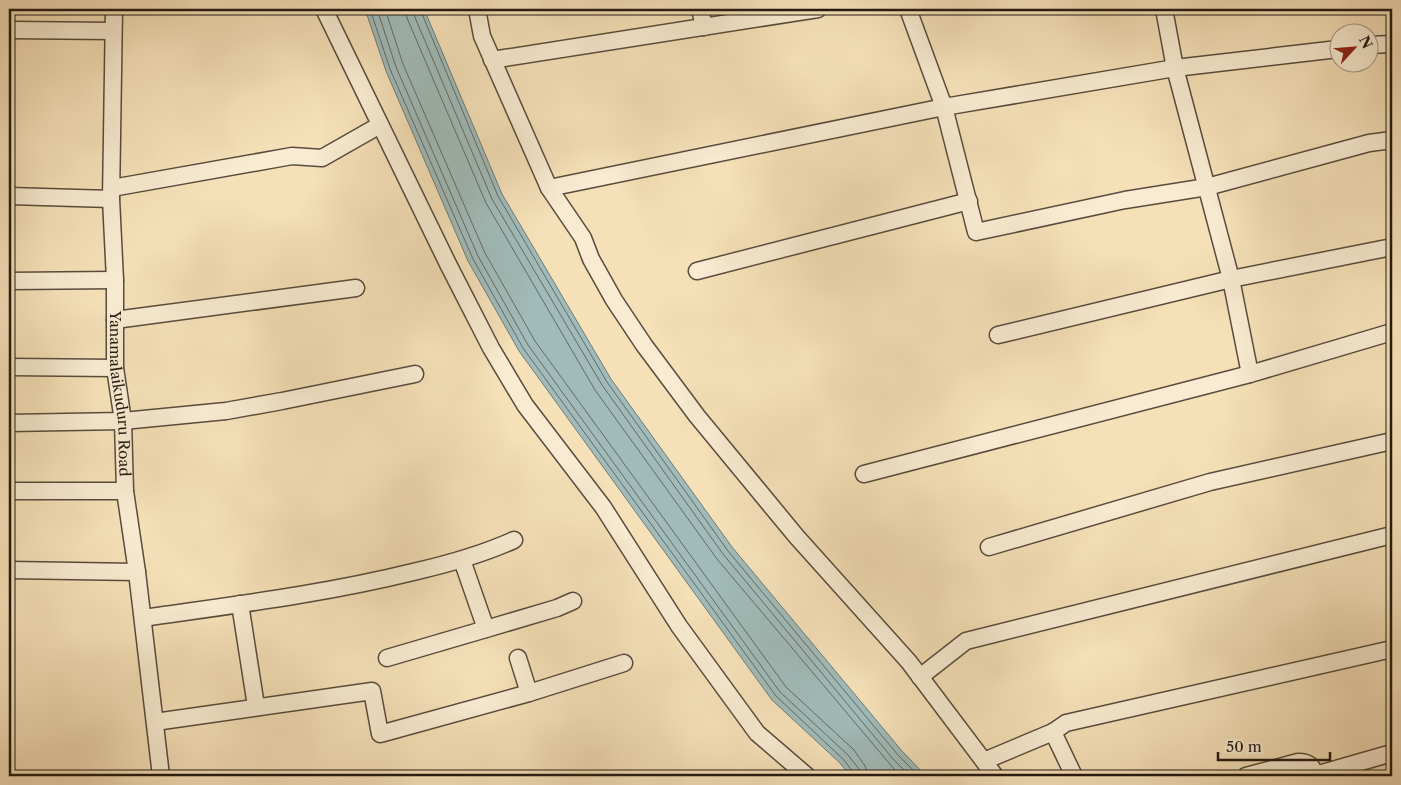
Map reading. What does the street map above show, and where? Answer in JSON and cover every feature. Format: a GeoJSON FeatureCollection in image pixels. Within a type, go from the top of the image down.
{"type":"FeatureCollection","features":[{"type":"Feature","properties":{"kind":"street","name":"Yanamalaikuduru Road"},"geometry":{"type":"LineString","coordinates":[[114,9],[112,193],[115,280],[114,368],[123,422],[125,491],[137,572],[161,776]]}},
{"type":"Feature","properties":{"kind":"street"},"geometry":{"type":"LineString","coordinates":[[324,9],[490,348],[525,405],[604,507],[679,626],[757,733],[807,776]]}},
{"type":"Feature","properties":{"kind":"street"},"geometry":{"type":"LineString","coordinates":[[476,9],[482,36],[549,188],[583,238],[591,259],[614,300],[644,345],[697,416],[796,536],[908,662],[995,776]]}},
{"type":"Feature","properties":{"kind":"street"},"geometry":{"type":"LineString","coordinates":[[700,9],[704,27]]}},
{"type":"Feature","properties":{"kind":"street"},"geometry":{"type":"LineString","coordinates":[[492,60],[818,9]]}},
{"type":"Feature","properties":{"kind":"street"},"geometry":{"type":"LineString","coordinates":[[908,9],[944,107],[976,232],[1125,200],[1207,187],[1368,143],[1392,140]]}},
{"type":"Feature","properties":{"kind":"street"},"geometry":{"type":"LineString","coordinates":[[1164,9],[1175,68],[1231,279],[1250,374]]}},
{"type":"Feature","properties":{"kind":"street"},"geometry":{"type":"LineString","coordinates":[[9,30],[113,31]]}},
{"type":"Feature","properties":{"kind":"street"},"geometry":{"type":"LineString","coordinates":[[1378,45],[1392,44]]}},
{"type":"Feature","properties":{"kind":"street"},"geometry":{"type":"LineString","coordinates":[[549,188],[944,107],[1175,68],[1328,49]]}},
{"type":"Feature","properties":{"kind":"street"},"geometry":{"type":"LineString","coordinates":[[9,196],[112,193],[292,156],[322,158],[380,125]]}},
{"type":"Feature","properties":{"kind":"street"},"geometry":{"type":"LineString","coordinates":[[697,271],[969,201]]}},
{"type":"Feature","properties":{"kind":"street"},"geometry":{"type":"LineString","coordinates":[[998,335],[1231,279],[1392,247]]}},
{"type":"Feature","properties":{"kind":"street"},"geometry":{"type":"LineString","coordinates":[[9,281],[115,280]]}},
{"type":"Feature","properties":{"kind":"street"},"geometry":{"type":"LineString","coordinates":[[115,320],[356,288]]}},
{"type":"Feature","properties":{"kind":"street"},"geometry":{"type":"LineString","coordinates":[[864,474],[1250,374],[1392,332]]}},
{"type":"Feature","properties":{"kind":"street"},"geometry":{"type":"LineString","coordinates":[[9,367],[114,368]]}},
{"type":"Feature","properties":{"kind":"street"},"geometry":{"type":"LineString","coordinates":[[9,423],[123,422],[226,411],[415,374]]}},
{"type":"Feature","properties":{"kind":"street"},"geometry":{"type":"LineString","coordinates":[[989,547],[1210,482],[1392,441]]}},
{"type":"Feature","properties":{"kind":"street"},"geometry":{"type":"LineString","coordinates":[[9,491],[125,491]]}},
{"type":"Feature","properties":{"kind":"street"},"geometry":{"type":"LineString","coordinates":[[920,677],[966,641],[1392,534]]}},
{"type":"Feature","properties":{"kind":"street"},"geometry":{"type":"LineString","coordinates":[[142,618],[308,594],[378,581],[462,560],[514,540]]}},
{"type":"Feature","properties":{"kind":"street"},"geometry":{"type":"LineString","coordinates":[[462,560],[486,629]]}},
{"type":"Feature","properties":{"kind":"street"},"geometry":{"type":"LineString","coordinates":[[9,570],[137,572]]}},
{"type":"Feature","properties":{"kind":"street"},"geometry":{"type":"LineString","coordinates":[[386,658],[557,608],[573,601]]}},
{"type":"Feature","properties":{"kind":"street"},"geometry":{"type":"LineString","coordinates":[[240,604],[256,706]]}},
{"type":"Feature","properties":{"kind":"street"},"geometry":{"type":"LineString","coordinates":[[984,760],[1052,732],[1066,723],[1392,649]]}},
{"type":"Feature","properties":{"kind":"street"},"geometry":{"type":"LineString","coordinates":[[518,658],[529,693]]}},
{"type":"Feature","properties":{"kind":"street"},"geometry":{"type":"LineString","coordinates":[[155,722],[256,706],[372,691],[380,734],[529,693],[624,664]]}},
{"type":"Feature","properties":{"kind":"street"},"geometry":{"type":"LineString","coordinates":[[1052,732],[1074,776]]}},
{"type":"Feature","properties":{"kind":"street"},"geometry":{"type":"LineString","coordinates":[[1246,776],[1298,762],[1306,762],[1312,766],[1316,776],[1392,753]]}},
{"type":"Feature","properties":{"kind":"water"},"geometry":{"type":"Polygon","coordinates":[[[365,9],[424,9],[502,194],[611,379],[732,547],[902,751],[926,776],[850,776],[840,763],[772,700],[519,351],[468,261],[386,71],[365,9]]]}}]}
